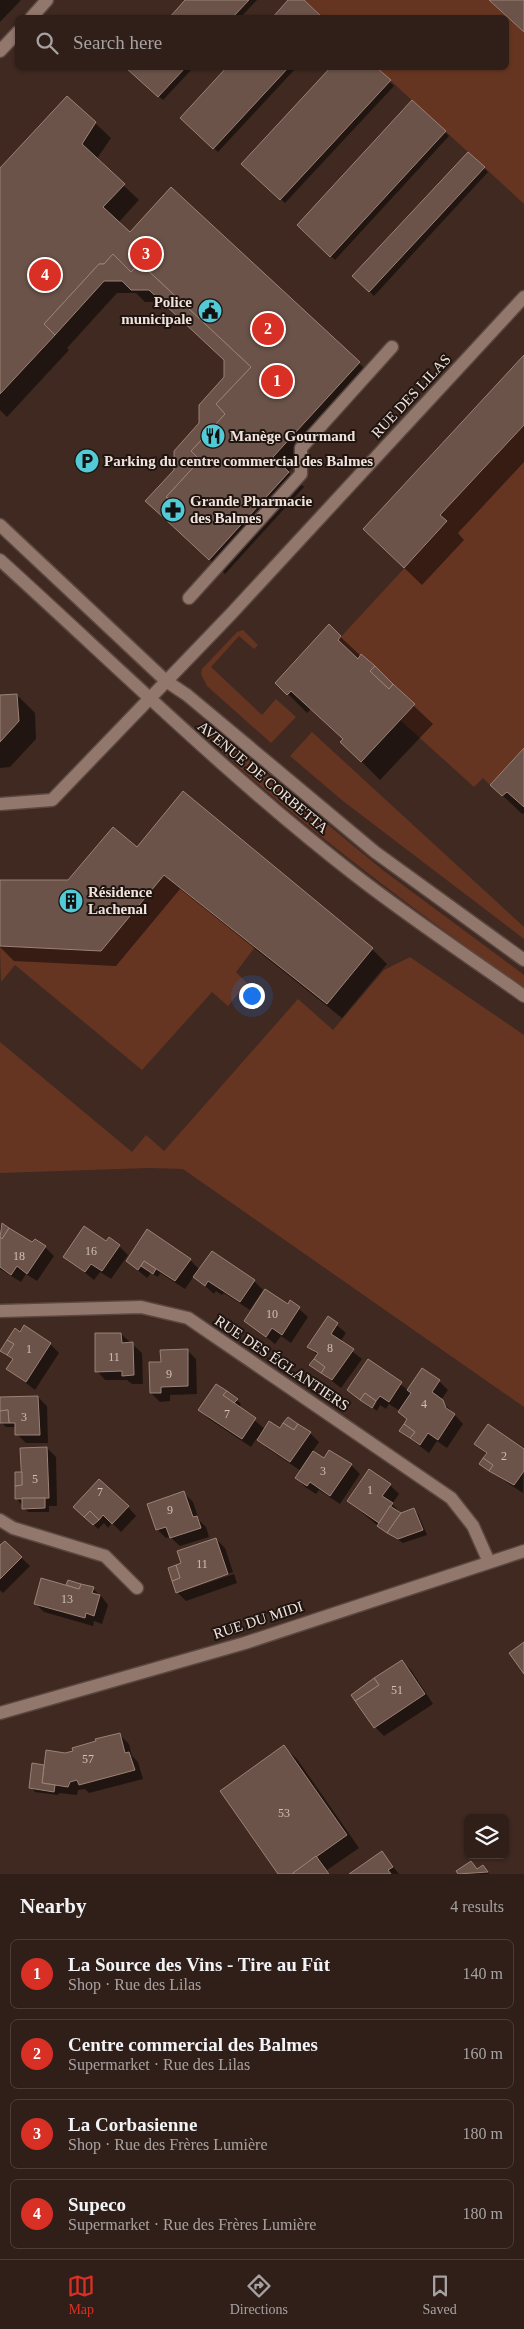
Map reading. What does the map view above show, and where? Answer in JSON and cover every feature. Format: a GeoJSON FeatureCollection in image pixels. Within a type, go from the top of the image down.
{"type":"FeatureCollection","features":[{"type":"Feature","properties":{"kind":"street"},"geometry":{"type":"LineString","coordinates":[[34,15],[47,0]]}},
{"type":"Feature","properties":{"kind":"street"},"geometry":{"type":"LineString","coordinates":[[0,51],[15,35]]}},
{"type":"Feature","properties":{"kind":"street","name":"RUE DES LILAS"},"geometry":{"type":"LineString","coordinates":[[0,804],[52,800],[231,614],[524,297]]}},
{"type":"Feature","properties":{"kind":"street"},"geometry":{"type":"LineString","coordinates":[[189,598],[301,474],[301,448],[392,347]]}},
{"type":"Feature","properties":{"kind":"street","name":"AVENUE DE CORBETTA"},"geometry":{"type":"LineString","coordinates":[[0,525],[157,690],[189,736],[355,875],[524,996]]}},
{"type":"Feature","properties":{"kind":"street","name":"AVENUE DE CORBETTA"},"geometry":{"type":"LineString","coordinates":[[0,560],[157,690],[187,694],[375,852],[524,960]]}},
{"type":"Feature","properties":{"kind":"street","name":"RUE DES ÉGLANTIERS"},"geometry":{"type":"LineString","coordinates":[[0,1311],[141,1306],[188,1318],[451,1498],[474,1526],[489,1562]]}},
{"type":"Feature","properties":{"kind":"street"},"geometry":{"type":"LineString","coordinates":[[0,1520],[13,1528],[105,1556],[137,1588]]}},
{"type":"Feature","properties":{"kind":"street","name":"RUE DU MIDI"},"geometry":{"type":"LineString","coordinates":[[0,1713],[245,1642],[524,1551]]}},
{"type":"Feature","properties":{"kind":"shaded area"},"geometry":{"type":"Polygon","coordinates":[[[304,0],[489,0],[505,15],[321,15],[304,0]]]}},
{"type":"Feature","properties":{"kind":"shaded area"},"geometry":{"type":"Polygon","coordinates":[[[509,18],[524,32],[524,204],[379,70],[509,70],[509,18]]]}},
{"type":"Feature","properties":{"kind":"shaded area"},"geometry":{"type":"Polygon","coordinates":[[[524,425],[524,748],[490,785],[483,778],[474,787],[400,720],[415,704],[362,655],[358,659],[338,640],[447,522],[440,515],[524,425]]]}},
{"type":"Feature","properties":{"kind":"shaded area"},"geometry":{"type":"Polygon","coordinates":[[[243,630],[258,645],[254,649],[239,636],[211,667],[262,715],[276,699],[296,717],[271,743],[207,686],[201,674],[202,669],[237,632],[243,630]]]}},
{"type":"Feature","properties":{"kind":"shaded area"},"geometry":{"type":"Polygon","coordinates":[[[209,727],[384,871],[524,975],[524,989],[360,867],[280,803],[204,735],[209,727]]]}},
{"type":"Feature","properties":{"kind":"shaded area"},"geometry":{"type":"Polygon","coordinates":[[[312,732],[524,927],[524,939],[343,801],[290,756],[312,732]]]}},
{"type":"Feature","properties":{"kind":"shaded area"},"geometry":{"type":"Polygon","coordinates":[[[164,875],[255,947],[236,972],[247,983],[228,1006],[212,992],[142,1070],[15,965],[1,982],[0,946],[101,951],[164,875]]]}},
{"type":"Feature","properties":{"kind":"shaded area"},"geometry":{"type":"Polygon","coordinates":[[[410,957],[524,1035],[524,1407],[183,1169],[149,1168],[0,1173],[0,1042],[132,1152],[146,1135],[164,1151],[298,999],[333,1030],[384,970],[410,957]]]}},
{"type":"Feature","properties":{"kind":"building"},"geometry":{"type":"Polygon","coordinates":[[[185,0],[249,0],[235,15],[172,15],[185,0]]]}},
{"type":"Feature","properties":{"kind":"building"},"geometry":{"type":"Polygon","coordinates":[[[288,0],[304,0],[320,15],[275,15],[288,0]]]}},
{"type":"Feature","properties":{"kind":"building"},"geometry":{"type":"Polygon","coordinates":[[[489,0],[524,0],[524,32],[509,18],[509,15],[505,15],[489,0]]]}},
{"type":"Feature","properties":{"kind":"building"},"geometry":{"type":"Polygon","coordinates":[[[128,70],[183,70],[158,97],[128,70]]]}},
{"type":"Feature","properties":{"kind":"building"},"geometry":{"type":"Polygon","coordinates":[[[224,70],[286,70],[213,149],[180,118],[224,70]]]}},
{"type":"Feature","properties":{"kind":"building"},"geometry":{"type":"Polygon","coordinates":[[[328,70],[379,70],[391,80],[280,200],[241,164],[328,70]]]}},
{"type":"Feature","properties":{"kind":"building"},"geometry":{"type":"Polygon","coordinates":[[[67,96],[96,122],[82,144],[125,184],[103,207],[130,232],[171,187],[360,362],[273,457],[289,472],[209,560],[165,519],[168,498],[166,497],[200,460],[191,451],[225,414],[216,404],[251,367],[140,263],[131,272],[113,254],[104,264],[99,264],[44,324],[55,335],[0,394],[0,168],[67,96]]]}},
{"type":"Feature","properties":{"kind":"building"},"geometry":{"type":"Polygon","coordinates":[[[412,100],[446,131],[330,257],[297,225],[412,100]]]}},
{"type":"Feature","properties":{"kind":"building"},"geometry":{"type":"Polygon","coordinates":[[[468,152],[485,167],[369,292],[352,276],[468,152]]]}},
{"type":"Feature","properties":{"kind":"building"},"geometry":{"type":"Polygon","coordinates":[[[113,254],[131,272],[140,263],[251,367],[216,404],[225,414],[191,451],[200,460],[166,497],[168,498],[165,519],[145,501],[174,470],[174,451],[199,423],[199,405],[224,377],[224,360],[149,290],[131,290],[122,281],[104,281],[55,335],[44,324],[99,264],[104,264],[113,254]]]}},
{"type":"Feature","properties":{"kind":"building"},"geometry":{"type":"Polygon","coordinates":[[[524,355],[524,425],[440,515],[447,521],[404,568],[363,529],[524,355]]]}},
{"type":"Feature","properties":{"kind":"building"},"geometry":{"type":"Polygon","coordinates":[[[329,624],[341,636],[338,640],[358,659],[361,654],[375,666],[370,671],[389,689],[393,684],[415,704],[361,762],[340,742],[343,739],[291,691],[287,695],[275,683],[329,624]]]}},
{"type":"Feature","properties":{"kind":"building"},"geometry":{"type":"Polygon","coordinates":[[[375,666],[393,684],[389,689],[370,671],[375,666]]]}},
{"type":"Feature","properties":{"kind":"building"},"geometry":{"type":"Polygon","coordinates":[[[17,694],[19,721],[0,742],[0,695],[17,694]]]}},
{"type":"Feature","properties":{"kind":"building"},"geometry":{"type":"Polygon","coordinates":[[[524,748],[524,807],[507,792],[502,796],[490,785],[524,748]]]}},
{"type":"Feature","properties":{"kind":"building","name":"Résidence Lachenal"},"geometry":{"type":"Polygon","coordinates":[[[183,791],[373,948],[327,1004],[164,875],[101,951],[0,946],[0,880],[68,880],[113,827],[137,847],[183,791]]]}},
{"type":"Feature","properties":{"kind":"building"},"geometry":{"type":"Polygon","coordinates":[[[2,1223],[9,1228],[2,1239],[0,1237],[2,1223]]]}},
{"type":"Feature","properties":{"kind":"building"},"geometry":{"type":"Polygon","coordinates":[[[84,1226],[106,1241],[109,1237],[120,1245],[102,1271],[91,1264],[85,1272],[63,1257],[84,1226]]]}},
{"type":"Feature","properties":{"kind":"building"},"geometry":{"type":"Polygon","coordinates":[[[9,1228],[32,1242],[35,1239],[46,1246],[27,1274],[17,1266],[11,1275],[0,1267],[0,1237],[2,1239],[9,1228]]]}},
{"type":"Feature","properties":{"kind":"building"},"geometry":{"type":"Polygon","coordinates":[[[147,1229],[191,1259],[175,1281],[144,1261],[138,1270],[126,1261],[147,1229]]]}},
{"type":"Feature","properties":{"kind":"building"},"geometry":{"type":"Polygon","coordinates":[[[212,1251],[255,1280],[240,1302],[208,1281],[205,1286],[193,1277],[212,1251]]]}},
{"type":"Feature","properties":{"kind":"building"},"geometry":{"type":"Polygon","coordinates":[[[144,1261],[156,1269],[153,1274],[141,1266],[144,1261]]]}},
{"type":"Feature","properties":{"kind":"building"},"geometry":{"type":"Polygon","coordinates":[[[265,1289],[288,1304],[290,1300],[300,1307],[282,1335],[272,1328],[266,1337],[244,1321],[265,1289]]]}},
{"type":"Feature","properties":{"kind":"building"},"geometry":{"type":"Polygon","coordinates":[[[328,1316],[338,1323],[331,1334],[354,1349],[332,1380],[321,1373],[325,1367],[314,1359],[318,1353],[307,1347],[328,1316]]]}},
{"type":"Feature","properties":{"kind":"building"},"geometry":{"type":"Polygon","coordinates":[[[24,1325],[51,1343],[26,1382],[6,1369],[13,1359],[7,1355],[14,1344],[7,1340],[15,1328],[20,1332],[24,1325]]]}},
{"type":"Feature","properties":{"kind":"building"},"geometry":{"type":"Polygon","coordinates":[[[95,1333],[121,1333],[122,1343],[133,1342],[134,1375],[122,1376],[122,1371],[95,1372],[95,1333]]]}},
{"type":"Feature","properties":{"kind":"building"},"geometry":{"type":"Polygon","coordinates":[[[7,1340],[14,1344],[7,1355],[0,1351],[7,1340]]]}},
{"type":"Feature","properties":{"kind":"building"},"geometry":{"type":"Polygon","coordinates":[[[188,1349],[188,1386],[161,1387],[161,1393],[150,1393],[149,1362],[161,1362],[160,1350],[188,1349]]]}},
{"type":"Feature","properties":{"kind":"building"},"geometry":{"type":"Polygon","coordinates":[[[314,1359],[325,1367],[321,1373],[309,1365],[314,1359]]]}},
{"type":"Feature","properties":{"kind":"building"},"geometry":{"type":"Polygon","coordinates":[[[368,1359],[402,1382],[389,1402],[380,1396],[376,1401],[365,1393],[360,1400],[347,1390],[368,1359]]]}},
{"type":"Feature","properties":{"kind":"building"},"geometry":{"type":"Polygon","coordinates":[[[422,1368],[440,1380],[432,1392],[443,1400],[446,1408],[455,1414],[438,1440],[428,1433],[420,1445],[410,1438],[415,1432],[404,1424],[407,1419],[398,1412],[411,1393],[407,1390],[422,1368]]]}},
{"type":"Feature","properties":{"kind":"building"},"geometry":{"type":"Polygon","coordinates":[[[216,1384],[227,1391],[223,1395],[256,1418],[242,1439],[198,1410],[216,1384]]]}},
{"type":"Feature","properties":{"kind":"building"},"geometry":{"type":"Polygon","coordinates":[[[227,1391],[238,1399],[234,1403],[223,1395],[227,1391]]]}},
{"type":"Feature","properties":{"kind":"building"},"geometry":{"type":"Polygon","coordinates":[[[365,1393],[376,1401],[372,1408],[360,1400],[365,1393]]]}},
{"type":"Feature","properties":{"kind":"building"},"geometry":{"type":"Polygon","coordinates":[[[38,1396],[40,1435],[15,1435],[15,1423],[9,1423],[8,1410],[0,1411],[0,1397],[38,1396]]]}},
{"type":"Feature","properties":{"kind":"building"},"geometry":{"type":"Polygon","coordinates":[[[8,1410],[9,1423],[0,1423],[0,1411],[8,1410]]]}},
{"type":"Feature","properties":{"kind":"building"},"geometry":{"type":"Polygon","coordinates":[[[288,1417],[298,1424],[294,1430],[283,1423],[288,1417]]]}},
{"type":"Feature","properties":{"kind":"building"},"geometry":{"type":"Polygon","coordinates":[[[269,1421],[280,1428],[283,1423],[294,1430],[298,1424],[311,1432],[290,1462],[257,1440],[269,1421]]]}},
{"type":"Feature","properties":{"kind":"building"},"geometry":{"type":"Polygon","coordinates":[[[404,1424],[415,1432],[410,1438],[399,1431],[404,1424]]]}},
{"type":"Feature","properties":{"kind":"building"},"geometry":{"type":"Polygon","coordinates":[[[488,1424],[524,1449],[524,1471],[514,1485],[489,1471],[493,1465],[483,1458],[487,1453],[474,1444],[488,1424]]]}},
{"type":"Feature","properties":{"kind":"building"},"geometry":{"type":"Polygon","coordinates":[[[47,1447],[49,1498],[15,1499],[15,1486],[22,1485],[20,1448],[47,1447]]]}},
{"type":"Feature","properties":{"kind":"building"},"geometry":{"type":"Polygon","coordinates":[[[329,1450],[352,1464],[330,1496],[310,1482],[307,1486],[295,1478],[313,1451],[324,1458],[329,1450]]]}},
{"type":"Feature","properties":{"kind":"building"},"geometry":{"type":"Polygon","coordinates":[[[483,1458],[493,1465],[489,1471],[479,1464],[483,1458]]]}},
{"type":"Feature","properties":{"kind":"building"},"geometry":{"type":"Polygon","coordinates":[[[369,1469],[391,1484],[382,1496],[393,1503],[379,1523],[347,1501],[369,1469]]]}},
{"type":"Feature","properties":{"kind":"building"},"geometry":{"type":"Polygon","coordinates":[[[15,1472],[22,1472],[22,1485],[15,1486],[15,1472]]]}},
{"type":"Feature","properties":{"kind":"building"},"geometry":{"type":"Polygon","coordinates":[[[99,1479],[129,1506],[112,1524],[103,1515],[99,1520],[90,1511],[84,1517],[73,1507],[99,1479]]]}},
{"type":"Feature","properties":{"kind":"building"},"geometry":{"type":"Polygon","coordinates":[[[184,1491],[193,1517],[197,1516],[201,1528],[170,1538],[166,1527],[156,1530],[147,1504],[184,1491]]]}},
{"type":"Feature","properties":{"kind":"building"},"geometry":{"type":"Polygon","coordinates":[[[22,1498],[45,1498],[45,1508],[22,1509],[22,1498]]]}},
{"type":"Feature","properties":{"kind":"building"},"geometry":{"type":"Polygon","coordinates":[[[390,1506],[401,1513],[387,1533],[377,1526],[390,1506]]]}},
{"type":"Feature","properties":{"kind":"building"},"geometry":{"type":"Polygon","coordinates":[[[414,1508],[423,1530],[398,1539],[387,1533],[401,1513],[414,1508]]]}},
{"type":"Feature","properties":{"kind":"building"},"geometry":{"type":"Polygon","coordinates":[[[90,1511],[99,1520],[93,1525],[84,1517],[90,1511]]]}},
{"type":"Feature","properties":{"kind":"building"},"geometry":{"type":"Polygon","coordinates":[[[216,1538],[228,1574],[176,1593],[172,1581],[180,1578],[176,1565],[181,1563],[177,1551],[216,1538]]]}},
{"type":"Feature","properties":{"kind":"building"},"geometry":{"type":"Polygon","coordinates":[[[5,1541],[22,1557],[0,1579],[0,1545],[5,1541]]]}},
{"type":"Feature","properties":{"kind":"building"},"geometry":{"type":"Polygon","coordinates":[[[176,1565],[180,1578],[172,1581],[168,1568],[176,1565]]]}},
{"type":"Feature","properties":{"kind":"building"},"geometry":{"type":"Polygon","coordinates":[[[41,1578],[79,1589],[81,1584],[94,1587],[92,1593],[100,1595],[94,1616],[86,1613],[85,1618],[34,1604],[41,1578]]]}},
{"type":"Feature","properties":{"kind":"building"},"geometry":{"type":"Polygon","coordinates":[[[68,1580],[81,1584],[79,1589],[66,1585],[68,1580]]]}},
{"type":"Feature","properties":{"kind":"building"},"geometry":{"type":"Polygon","coordinates":[[[524,1642],[524,1674],[509,1653],[524,1642]]]}},
{"type":"Feature","properties":{"kind":"building"},"geometry":{"type":"Polygon","coordinates":[[[402,1660],[425,1694],[374,1728],[355,1701],[379,1685],[374,1678],[402,1660]]]}},
{"type":"Feature","properties":{"kind":"building"},"geometry":{"type":"Polygon","coordinates":[[[374,1678],[379,1685],[355,1701],[351,1695],[374,1678]]]}},
{"type":"Feature","properties":{"kind":"building"},"geometry":{"type":"Polygon","coordinates":[[[120,1733],[125,1753],[129,1752],[135,1770],[79,1785],[77,1780],[70,1782],[68,1787],[42,1783],[46,1750],[65,1753],[73,1751],[72,1748],[96,1741],[95,1739],[120,1733]]]}},
{"type":"Feature","properties":{"kind":"building"},"geometry":{"type":"Polygon","coordinates":[[[284,1745],[347,1835],[292,1874],[278,1874],[220,1791],[284,1745]]]}},
{"type":"Feature","properties":{"kind":"building"},"geometry":{"type":"Polygon","coordinates":[[[32,1763],[44,1765],[42,1783],[55,1785],[54,1792],[29,1788],[32,1763]]]}},
{"type":"Feature","properties":{"kind":"building"},"geometry":{"type":"Polygon","coordinates":[[[382,1851],[393,1867],[388,1870],[391,1874],[349,1874],[382,1851]]]}},
{"type":"Feature","properties":{"kind":"building"},"geometry":{"type":"Polygon","coordinates":[[[316,1856],[329,1874],[293,1873],[316,1856]]]}},
{"type":"Feature","properties":{"kind":"building"},"geometry":{"type":"Polygon","coordinates":[[[471,1861],[477,1869],[483,1865],[488,1872],[458,1874],[456,1871],[471,1861]]]}},
{"type":"Feature","properties":{"kind":"place","name":"La Corbasienne"},"geometry":{"type":"Point","coordinates":[146,254]}},
{"type":"Feature","properties":{"kind":"place","name":"Supeco"},"geometry":{"type":"Point","coordinates":[45,275]}},
{"type":"Feature","properties":{"kind":"place","name":"Police municipale"},"geometry":{"type":"Point","coordinates":[210,311]}},
{"type":"Feature","properties":{"kind":"place","name":"Centre commercial des Balmes"},"geometry":{"type":"Point","coordinates":[268,329]}},
{"type":"Feature","properties":{"kind":"place","name":"La Source des Vins - Tire au Fût"},"geometry":{"type":"Point","coordinates":[277,381]}},
{"type":"Feature","properties":{"kind":"place","name":"Manège Gourmand"},"geometry":{"type":"Point","coordinates":[213,436]}},
{"type":"Feature","properties":{"kind":"place","name":"Parking du centre commercial des Balmes"},"geometry":{"type":"Point","coordinates":[87,461]}},
{"type":"Feature","properties":{"kind":"place","name":"Grande Pharmacie des Balmes"},"geometry":{"type":"Point","coordinates":[173,510]}},
{"type":"Feature","properties":{"kind":"place","name":"Résidence Lachenal"},"geometry":{"type":"Point","coordinates":[71,901]}}]}
